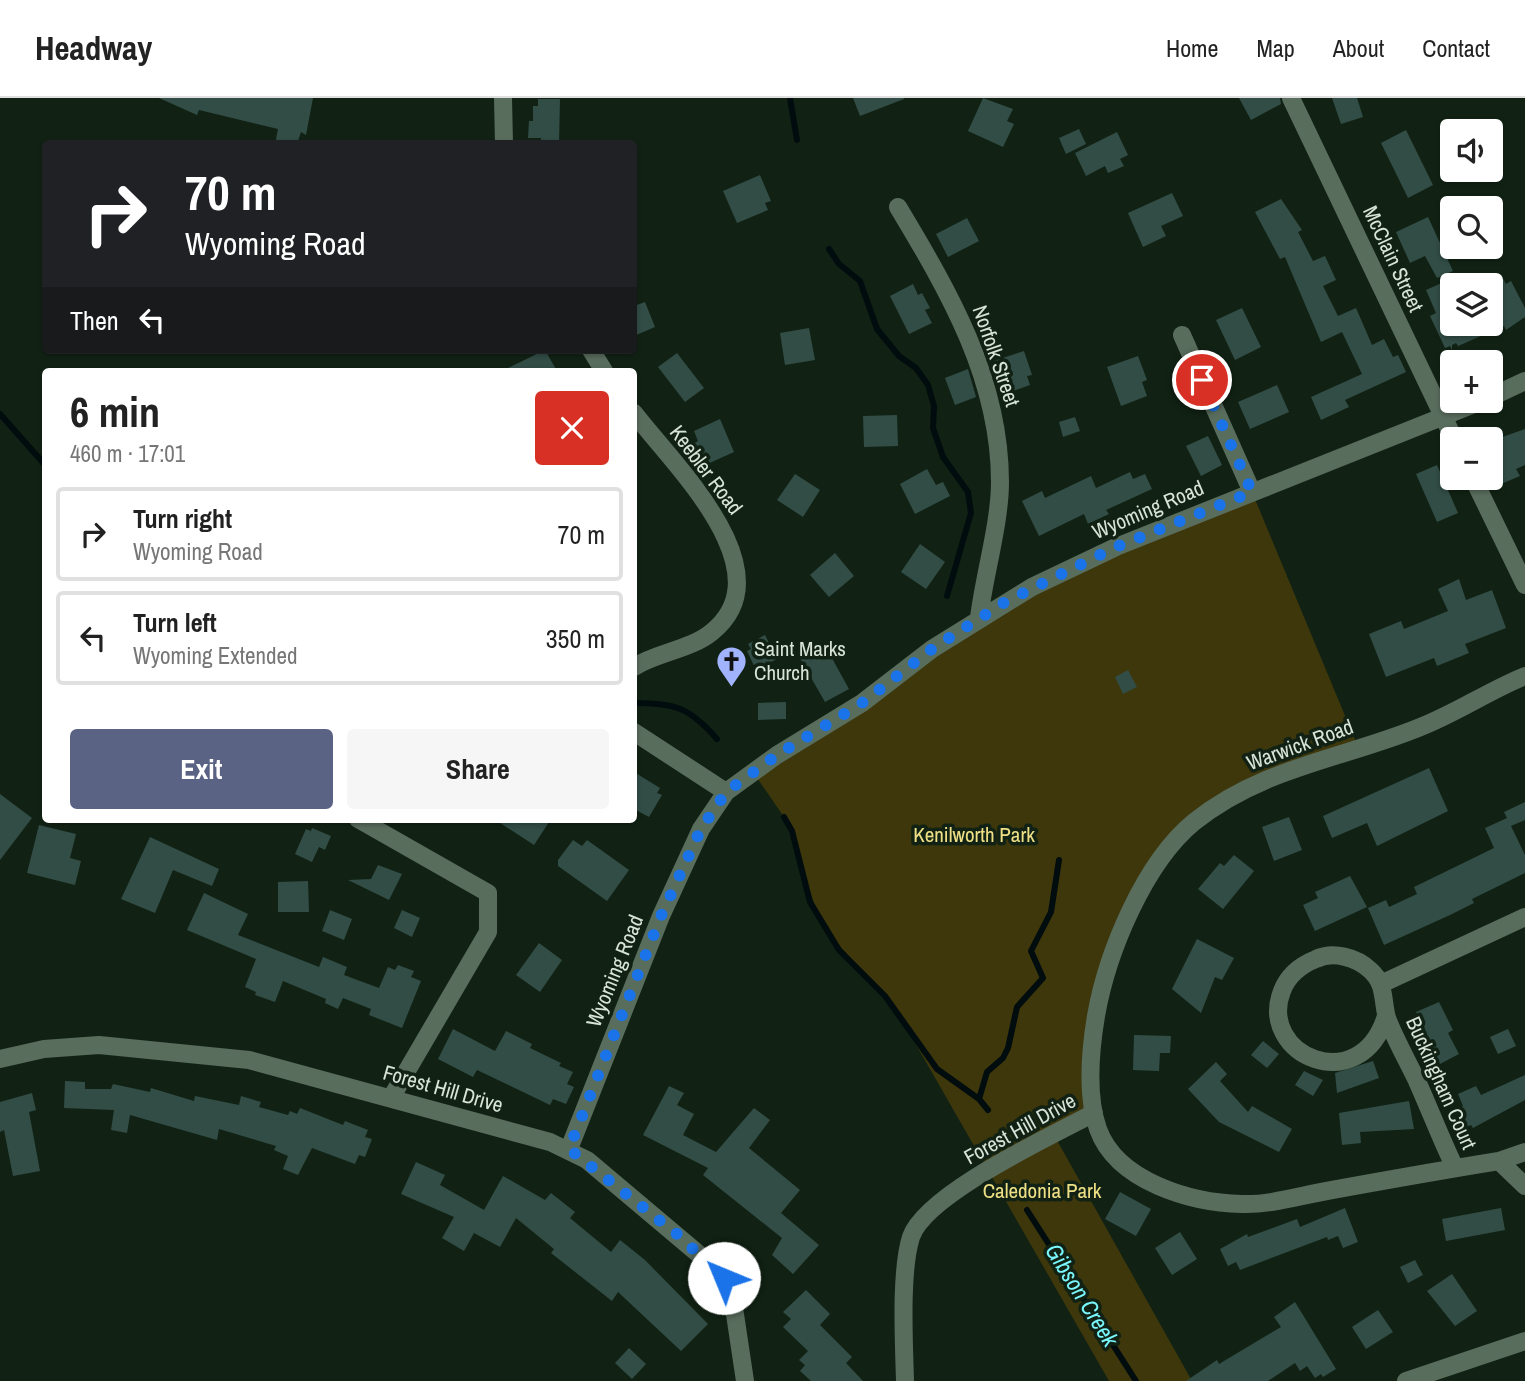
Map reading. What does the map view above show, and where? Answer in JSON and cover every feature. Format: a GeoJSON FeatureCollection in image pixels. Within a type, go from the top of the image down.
{"type":"FeatureCollection","features":[{"type":"Feature","properties":{"kind":"street"},"geometry":{"type":"LineString","coordinates":[[503,98],[504,140]]}},
{"type":"Feature","properties":{"kind":"street","name":"McClain Street"},"geometry":{"type":"LineString","coordinates":[[1291,98],[1448,427]]}},
{"type":"Feature","properties":{"kind":"street","name":"Norfolk Street"},"geometry":{"type":"LineString","coordinates":[[898,207],[950,294],[980,367],[997,429],[1000,485],[979,618]]}},
{"type":"Feature","properties":{"kind":"street"},"geometry":{"type":"LineString","coordinates":[[1182,335],[1252,492]]}},
{"type":"Feature","properties":{"kind":"street"},"geometry":{"type":"LineString","coordinates":[[1503,391],[1525,381]]}},
{"type":"Feature","properties":{"kind":"street","name":"Wyoming Road"},"geometry":{"type":"LineString","coordinates":[[569,1149],[661,916],[701,829],[726,792],[777,755],[862,703],[979,618],[1032,587],[1091,559],[1252,492],[1455,413]]}},
{"type":"Feature","properties":{"kind":"street","name":"Keebler Road"},"geometry":{"type":"LineString","coordinates":[[637,418],[712,513],[729,541],[737,570],[733,599],[724,619],[712,633],[637,666]]}},
{"type":"Feature","properties":{"kind":"street"},"geometry":{"type":"LineString","coordinates":[[1479,490],[1525,586]]}},
{"type":"Feature","properties":{"kind":"street","name":"Warwick Road"},"geometry":{"type":"LineString","coordinates":[[1094,1113],[1092,1048],[1107,968],[1128,915],[1164,855],[1181,835],[1213,808],[1259,780],[1416,729],[1525,676]]}},
{"type":"Feature","properties":{"kind":"street"},"geometry":{"type":"LineString","coordinates":[[637,734],[726,792]]}},
{"type":"Feature","properties":{"kind":"street"},"geometry":{"type":"LineString","coordinates":[[365,823],[488,893],[488,932],[391,1098]]}},
{"type":"Feature","properties":{"kind":"street"},"geometry":{"type":"LineString","coordinates":[[1381,984],[1525,917]]}},
{"type":"Feature","properties":{"kind":"street"},"geometry":{"type":"LineString","coordinates":[[1338,955],[1355,960],[1370,970],[1381,984],[1386,1016],[1381,1033],[1370,1047],[1356,1058],[1339,1062],[1321,1061],[1304,1054],[1291,1042],[1280,1018],[1282,992],[1290,976],[1303,964],[1320,957],[1338,955]]}},
{"type":"Feature","properties":{"kind":"street","name":"Buckingham Court"},"geometry":{"type":"LineString","coordinates":[[1386,1016],[1455,1168]]}},
{"type":"Feature","properties":{"kind":"street","name":"Forest Hill Drive"},"geometry":{"type":"LineString","coordinates":[[0,1059],[65,1046],[141,1047],[275,1065],[569,1149],[587,1160],[721,1273],[733,1301],[745,1381]]}},
{"type":"Feature","properties":{"kind":"street","name":"Forest Hill Drive"},"geometry":{"type":"LineString","coordinates":[[905,1381],[906,1278],[910,1242],[917,1224],[931,1209],[955,1191],[1094,1113],[1101,1136],[1122,1163],[1161,1186],[1215,1202],[1265,1202],[1499,1161],[1525,1152]]}},
{"type":"Feature","properties":{"kind":"street"},"geometry":{"type":"LineString","coordinates":[[1499,1161],[1525,1186]]}},
{"type":"Feature","properties":{"kind":"street"},"geometry":{"type":"LineString","coordinates":[[1406,1381],[1525,1341]]}},
{"type":"Feature","properties":{"kind":"green space","name":"Kenilworth Park"},"geometry":{"type":"Polygon","coordinates":[[[1252,492],[1358,747],[1304,764],[1181,835],[1107,968],[1094,1113],[1054,1135],[1192,1381],[1109,1381],[895,1008],[822,926],[784,817],[753,772],[979,618],[1252,492]]]}},
{"type":"Feature","properties":{"kind":"building"},"geometry":{"type":"Polygon","coordinates":[[[159,98],[313,98],[306,135],[301,132],[298,140],[276,140],[278,129],[199,110],[197,115],[159,98]]]}},
{"type":"Feature","properties":{"kind":"building"},"geometry":{"type":"Polygon","coordinates":[[[853,98],[904,98],[904,99],[860,116],[853,98]]]}},
{"type":"Feature","properties":{"kind":"building"},"geometry":{"type":"Polygon","coordinates":[[[983,98],[1013,109],[1007,121],[1014,124],[1003,147],[968,131],[983,98]]]}},
{"type":"Feature","properties":{"kind":"building"},"geometry":{"type":"Polygon","coordinates":[[[1239,98],[1280,98],[1281,104],[1251,120],[1239,98]]]}},
{"type":"Feature","properties":{"kind":"building"},"geometry":{"type":"Polygon","coordinates":[[[1332,98],[1357,98],[1363,117],[1341,124],[1332,98]]]}},
{"type":"Feature","properties":{"kind":"building"},"geometry":{"type":"Polygon","coordinates":[[[538,99],[560,99],[559,140],[528,138],[529,121],[533,121],[533,106],[538,106],[538,99]]]}},
{"type":"Feature","properties":{"kind":"building"},"geometry":{"type":"Polygon","coordinates":[[[1079,129],[1086,144],[1066,154],[1059,138],[1079,129]]]}},
{"type":"Feature","properties":{"kind":"building"},"geometry":{"type":"Polygon","coordinates":[[[1406,130],[1433,185],[1408,198],[1381,143],[1406,130]]]}},
{"type":"Feature","properties":{"kind":"building"},"geometry":{"type":"Polygon","coordinates":[[[1117,132],[1128,155],[1120,159],[1124,166],[1108,173],[1105,166],[1086,176],[1075,153],[1117,132]]]}},
{"type":"Feature","properties":{"kind":"building"},"geometry":{"type":"Polygon","coordinates":[[[760,175],[771,201],[765,203],[768,210],[737,223],[723,191],[760,175]]]}},
{"type":"Feature","properties":{"kind":"building"},"geometry":{"type":"Polygon","coordinates":[[[1172,193],[1183,216],[1161,226],[1166,236],[1143,247],[1128,213],[1172,193]]]}},
{"type":"Feature","properties":{"kind":"building"},"geometry":{"type":"Polygon","coordinates":[[[1281,199],[1302,230],[1298,232],[1313,261],[1325,256],[1336,280],[1323,286],[1338,316],[1356,308],[1372,345],[1384,339],[1393,357],[1398,355],[1406,372],[1345,400],[1349,407],[1321,420],[1311,397],[1362,374],[1342,332],[1321,342],[1285,257],[1280,259],[1255,212],[1281,199]]]}},
{"type":"Feature","properties":{"kind":"building"},"geometry":{"type":"Polygon","coordinates":[[[1428,217],[1440,243],[1440,259],[1447,259],[1453,271],[1440,273],[1437,278],[1425,256],[1410,263],[1396,232],[1428,217]]]}},
{"type":"Feature","properties":{"kind":"building"},"geometry":{"type":"Polygon","coordinates":[[[967,218],[979,241],[948,257],[936,234],[967,218]]]}},
{"type":"Feature","properties":{"kind":"building"},"geometry":{"type":"Polygon","coordinates":[[[1503,279],[1506,284],[1511,281],[1525,308],[1525,317],[1506,330],[1503,279]]]}},
{"type":"Feature","properties":{"kind":"building"},"geometry":{"type":"Polygon","coordinates":[[[913,284],[918,295],[922,293],[930,308],[925,310],[932,323],[909,334],[890,296],[913,284]]]}},
{"type":"Feature","properties":{"kind":"building"},"geometry":{"type":"Polygon","coordinates":[[[1440,284],[1440,336],[1481,336],[1458,346],[1456,343],[1452,345],[1452,350],[1450,346],[1445,348],[1430,316],[1436,313],[1426,290],[1440,284]]]}},
{"type":"Feature","properties":{"kind":"building"},"geometry":{"type":"Polygon","coordinates":[[[645,302],[655,327],[637,335],[637,305],[645,302]]]}},
{"type":"Feature","properties":{"kind":"building"},"geometry":{"type":"Polygon","coordinates":[[[1242,308],[1261,347],[1235,360],[1216,320],[1242,308]]]}},
{"type":"Feature","properties":{"kind":"building"},"geometry":{"type":"Polygon","coordinates":[[[809,328],[815,360],[785,365],[780,333],[809,328]]]}},
{"type":"Feature","properties":{"kind":"building"},"geometry":{"type":"Polygon","coordinates":[[[1024,351],[1032,375],[1027,376],[1030,385],[1005,394],[1003,387],[998,389],[990,362],[1024,351]]]}},
{"type":"Feature","properties":{"kind":"building"},"geometry":{"type":"Polygon","coordinates":[[[677,353],[704,388],[685,402],[658,367],[677,353]]]}},
{"type":"Feature","properties":{"kind":"building"},"geometry":{"type":"Polygon","coordinates":[[[537,354],[547,354],[555,368],[508,368],[537,354]]]}},
{"type":"Feature","properties":{"kind":"building"},"geometry":{"type":"Polygon","coordinates":[[[1138,356],[1147,380],[1142,382],[1147,396],[1121,406],[1107,367],[1138,356]]]}},
{"type":"Feature","properties":{"kind":"building"},"geometry":{"type":"Polygon","coordinates":[[[968,369],[976,397],[955,405],[945,378],[968,369]]]}},
{"type":"Feature","properties":{"kind":"building"},"geometry":{"type":"Polygon","coordinates":[[[1277,385],[1289,412],[1250,429],[1238,402],[1277,385]]]}},
{"type":"Feature","properties":{"kind":"building"},"geometry":{"type":"Polygon","coordinates":[[[897,415],[898,446],[864,447],[863,416],[897,415]]]}},
{"type":"Feature","properties":{"kind":"building"},"geometry":{"type":"Polygon","coordinates":[[[1075,417],[1080,431],[1063,437],[1059,422],[1075,417]]]}},
{"type":"Feature","properties":{"kind":"building"},"geometry":{"type":"Polygon","coordinates":[[[720,419],[734,452],[703,466],[693,444],[698,441],[694,431],[720,419]]]}},
{"type":"Feature","properties":{"kind":"building"},"geometry":{"type":"Polygon","coordinates":[[[1525,429],[1525,465],[1516,469],[1520,476],[1503,483],[1503,437],[1525,429]]]}},
{"type":"Feature","properties":{"kind":"building"},"geometry":{"type":"Polygon","coordinates":[[[1208,436],[1222,465],[1201,476],[1186,446],[1208,436]]]}},
{"type":"Feature","properties":{"kind":"building"},"geometry":{"type":"Polygon","coordinates":[[[1437,465],[1440,472],[1440,490],[1448,490],[1458,513],[1437,522],[1416,474],[1437,465]]]}},
{"type":"Feature","properties":{"kind":"building"},"geometry":{"type":"Polygon","coordinates":[[[927,469],[936,485],[943,482],[950,496],[915,514],[900,484],[927,469]]]}},
{"type":"Feature","properties":{"kind":"building"},"geometry":{"type":"Polygon","coordinates":[[[1130,472],[1133,479],[1145,474],[1152,489],[1106,510],[1109,514],[1088,524],[1084,514],[1039,536],[1022,501],[1042,491],[1045,498],[1091,476],[1096,488],[1130,472]]]}},
{"type":"Feature","properties":{"kind":"building"},"geometry":{"type":"Polygon","coordinates":[[[795,474],[820,490],[803,517],[777,500],[795,474]]]}},
{"type":"Feature","properties":{"kind":"building"},"geometry":{"type":"Polygon","coordinates":[[[920,544],[945,562],[926,589],[901,572],[920,544]]]}},
{"type":"Feature","properties":{"kind":"building"},"geometry":{"type":"Polygon","coordinates":[[[835,553],[854,576],[829,597],[810,575],[835,553]]]}},
{"type":"Feature","properties":{"kind":"building"},"geometry":{"type":"Polygon","coordinates":[[[1459,579],[1466,600],[1492,590],[1506,628],[1465,644],[1469,653],[1437,666],[1434,658],[1386,677],[1369,634],[1401,621],[1404,629],[1448,611],[1438,589],[1459,579]]]}},
{"type":"Feature","properties":{"kind":"building"},"geometry":{"type":"Polygon","coordinates":[[[765,635],[777,659],[756,670],[747,651],[751,649],[748,644],[765,635]]]}},
{"type":"Feature","properties":{"kind":"building"},"geometry":{"type":"Polygon","coordinates":[[[823,642],[849,689],[825,702],[798,655],[823,642]]]}},
{"type":"Feature","properties":{"kind":"building"},"geometry":{"type":"Polygon","coordinates":[[[1128,670],[1137,687],[1123,694],[1115,677],[1128,670]]]}},
{"type":"Feature","properties":{"kind":"building"},"geometry":{"type":"Polygon","coordinates":[[[786,702],[786,719],[758,720],[758,703],[786,702]]]}},
{"type":"Feature","properties":{"kind":"building"},"geometry":{"type":"Polygon","coordinates":[[[1429,768],[1448,811],[1377,846],[1367,823],[1332,838],[1323,816],[1429,768]]]}},
{"type":"Feature","properties":{"kind":"building"},"geometry":{"type":"Polygon","coordinates":[[[637,774],[660,788],[657,793],[662,795],[649,817],[637,811],[637,774]]]}},
{"type":"Feature","properties":{"kind":"building"},"geometry":{"type":"Polygon","coordinates":[[[0,794],[32,818],[0,860],[0,794]]]}},
{"type":"Feature","properties":{"kind":"building"},"geometry":{"type":"Polygon","coordinates":[[[1525,802],[1525,820],[1511,826],[1525,855],[1525,873],[1472,899],[1474,903],[1384,945],[1368,908],[1386,900],[1389,907],[1417,894],[1414,887],[1494,848],[1485,828],[1507,818],[1504,812],[1525,802]]]}},
{"type":"Feature","properties":{"kind":"building"},"geometry":{"type":"Polygon","coordinates":[[[1289,817],[1302,850],[1274,861],[1262,827],[1289,817]]]}},
{"type":"Feature","properties":{"kind":"building"},"geometry":{"type":"Polygon","coordinates":[[[500,823],[548,823],[534,845],[500,823]]]}},
{"type":"Feature","properties":{"kind":"building"},"geometry":{"type":"Polygon","coordinates":[[[39,825],[76,834],[70,858],[81,861],[75,885],[27,873],[39,825]]]}},
{"type":"Feature","properties":{"kind":"building"},"geometry":{"type":"Polygon","coordinates":[[[312,828],[331,836],[325,850],[319,847],[312,862],[295,854],[306,829],[311,831],[312,828]]]}},
{"type":"Feature","properties":{"kind":"building"},"geometry":{"type":"Polygon","coordinates":[[[150,837],[219,869],[212,886],[173,870],[155,913],[121,899],[150,837]]]}},
{"type":"Feature","properties":{"kind":"building"},"geometry":{"type":"Polygon","coordinates":[[[573,840],[582,846],[587,840],[629,870],[607,901],[558,866],[558,860],[573,840]]]}},
{"type":"Feature","properties":{"kind":"building"},"geometry":{"type":"Polygon","coordinates":[[[1234,855],[1254,871],[1223,909],[1198,889],[1220,863],[1224,866],[1234,855]]]}},
{"type":"Feature","properties":{"kind":"building"},"geometry":{"type":"Polygon","coordinates":[[[378,865],[402,874],[389,900],[348,880],[371,879],[378,865]]]}},
{"type":"Feature","properties":{"kind":"building"},"geometry":{"type":"Polygon","coordinates":[[[1350,876],[1367,907],[1315,931],[1303,905],[1318,898],[1315,892],[1350,876]]]}},
{"type":"Feature","properties":{"kind":"building"},"geometry":{"type":"Polygon","coordinates":[[[308,881],[309,912],[278,912],[278,882],[308,881]]]}},
{"type":"Feature","properties":{"kind":"building"},"geometry":{"type":"Polygon","coordinates":[[[204,893],[248,914],[238,935],[319,967],[323,957],[347,967],[344,975],[379,988],[388,967],[395,970],[398,965],[414,971],[411,977],[421,981],[402,1028],[369,1015],[371,1009],[343,998],[338,1009],[325,1003],[326,999],[283,981],[275,1002],[255,995],[256,992],[245,987],[256,959],[187,930],[204,893]]]}},
{"type":"Feature","properties":{"kind":"building"},"geometry":{"type":"Polygon","coordinates":[[[330,910],[352,919],[344,940],[322,931],[330,910]]]}},
{"type":"Feature","properties":{"kind":"building"},"geometry":{"type":"Polygon","coordinates":[[[402,910],[420,918],[412,937],[394,928],[402,910]]]}},
{"type":"Feature","properties":{"kind":"building"},"geometry":{"type":"Polygon","coordinates":[[[1197,939],[1234,958],[1222,980],[1215,977],[1201,1013],[1172,989],[1197,939]]]}},
{"type":"Feature","properties":{"kind":"building"},"geometry":{"type":"Polygon","coordinates":[[[539,943],[562,960],[540,992],[516,975],[539,943]]]}},
{"type":"Feature","properties":{"kind":"building"},"geometry":{"type":"Polygon","coordinates":[[[1439,1002],[1453,1030],[1448,1033],[1459,1054],[1440,1064],[1416,1012],[1439,1002]]]}},
{"type":"Feature","properties":{"kind":"building"},"geometry":{"type":"Polygon","coordinates":[[[453,1029],[495,1051],[506,1031],[532,1044],[530,1048],[561,1063],[559,1066],[573,1072],[567,1084],[574,1087],[566,1104],[553,1099],[550,1105],[477,1070],[473,1077],[438,1059],[453,1029]]]}},
{"type":"Feature","properties":{"kind":"building"},"geometry":{"type":"Polygon","coordinates":[[[1508,1029],[1516,1046],[1498,1054],[1490,1037],[1508,1029]]]}},
{"type":"Feature","properties":{"kind":"building"},"geometry":{"type":"Polygon","coordinates":[[[1134,1035],[1171,1036],[1170,1053],[1160,1053],[1159,1071],[1133,1070],[1134,1035]]]}},
{"type":"Feature","properties":{"kind":"building"},"geometry":{"type":"Polygon","coordinates":[[[1263,1041],[1279,1054],[1267,1068],[1251,1055],[1263,1041]]]}},
{"type":"Feature","properties":{"kind":"building"},"geometry":{"type":"Polygon","coordinates":[[[1373,1061],[1379,1078],[1337,1093],[1335,1073],[1373,1061]]]}},
{"type":"Feature","properties":{"kind":"building"},"geometry":{"type":"Polygon","coordinates":[[[1216,1062],[1227,1074],[1220,1081],[1248,1112],[1252,1106],[1292,1129],[1279,1152],[1219,1122],[1188,1089],[1216,1062]]]}},
{"type":"Feature","properties":{"kind":"building"},"geometry":{"type":"Polygon","coordinates":[[[1304,1071],[1323,1080],[1313,1096],[1295,1085],[1304,1071]]]}},
{"type":"Feature","properties":{"kind":"building"},"geometry":{"type":"Polygon","coordinates":[[[1525,1075],[1525,1100],[1473,1128],[1471,1125],[1464,1128],[1455,1110],[1463,1106],[1458,1094],[1476,1086],[1481,1095],[1525,1075]]]}},
{"type":"Feature","properties":{"kind":"building"},"geometry":{"type":"Polygon","coordinates":[[[65,1081],[85,1082],[85,1089],[111,1089],[113,1084],[150,1092],[151,1088],[194,1101],[195,1096],[239,1105],[241,1096],[261,1102],[259,1107],[288,1115],[290,1111],[297,1114],[300,1108],[343,1125],[345,1121],[368,1130],[365,1137],[372,1139],[365,1157],[359,1155],[355,1164],[312,1148],[298,1175],[283,1169],[288,1156],[274,1150],[276,1146],[219,1129],[217,1140],[130,1115],[127,1133],[111,1130],[114,1110],[64,1108],[65,1081]]]}},
{"type":"Feature","properties":{"kind":"building"},"geometry":{"type":"Polygon","coordinates":[[[669,1086],[684,1093],[677,1105],[694,1114],[683,1135],[716,1152],[754,1108],[770,1120],[749,1148],[800,1190],[781,1213],[819,1245],[793,1274],[772,1255],[782,1238],[703,1175],[708,1168],[643,1135],[669,1086]]]}},
{"type":"Feature","properties":{"kind":"building"},"geometry":{"type":"Polygon","coordinates":[[[32,1093],[36,1110],[29,1112],[40,1171],[13,1176],[4,1130],[0,1132],[0,1102],[32,1093]]]}},
{"type":"Feature","properties":{"kind":"building"},"geometry":{"type":"Polygon","coordinates":[[[1409,1101],[1414,1129],[1360,1132],[1361,1143],[1342,1145],[1339,1113],[1409,1101]]]}},
{"type":"Feature","properties":{"kind":"building"},"geometry":{"type":"Polygon","coordinates":[[[416,1162],[445,1175],[440,1185],[484,1210],[503,1176],[545,1200],[551,1193],[575,1212],[570,1218],[611,1252],[620,1240],[645,1260],[708,1324],[681,1351],[618,1292],[612,1301],[551,1253],[554,1249],[516,1218],[500,1247],[474,1233],[464,1251],[442,1238],[454,1217],[401,1194],[416,1162]]]}},
{"type":"Feature","properties":{"kind":"building"},"geometry":{"type":"Polygon","coordinates":[[[1120,1192],[1151,1209],[1136,1236],[1105,1219],[1120,1192]]]}},
{"type":"Feature","properties":{"kind":"building"},"geometry":{"type":"Polygon","coordinates":[[[1345,1208],[1358,1242],[1343,1248],[1338,1236],[1328,1240],[1327,1237],[1240,1270],[1236,1262],[1228,1266],[1220,1249],[1247,1234],[1248,1237],[1297,1219],[1300,1227],[1345,1208]]]}},
{"type":"Feature","properties":{"kind":"building"},"geometry":{"type":"Polygon","coordinates":[[[1501,1208],[1505,1230],[1446,1241],[1442,1219],[1501,1208]]]}},
{"type":"Feature","properties":{"kind":"building"},"geometry":{"type":"Polygon","coordinates":[[[1180,1232],[1197,1259],[1172,1275],[1155,1248],[1180,1232]]]}},
{"type":"Feature","properties":{"kind":"building"},"geometry":{"type":"Polygon","coordinates":[[[1415,1260],[1423,1275],[1408,1283],[1400,1267],[1415,1260]]]}},
{"type":"Feature","properties":{"kind":"building"},"geometry":{"type":"Polygon","coordinates":[[[1452,1274],[1477,1311],[1455,1326],[1427,1291],[1452,1274]]]}},
{"type":"Feature","properties":{"kind":"building"},"geometry":{"type":"Polygon","coordinates":[[[806,1290],[830,1314],[820,1325],[852,1357],[846,1363],[863,1381],[811,1381],[800,1371],[805,1365],[799,1360],[808,1351],[783,1327],[791,1319],[783,1312],[806,1290]]]}},
{"type":"Feature","properties":{"kind":"building"},"geometry":{"type":"Polygon","coordinates":[[[1295,1302],[1336,1369],[1323,1377],[1321,1374],[1315,1378],[1307,1366],[1300,1371],[1295,1363],[1268,1381],[1186,1381],[1217,1360],[1219,1364],[1281,1327],[1274,1317],[1295,1302]]]}},
{"type":"Feature","properties":{"kind":"building"},"geometry":{"type":"Polygon","coordinates":[[[1378,1310],[1393,1332],[1366,1349],[1352,1327],[1378,1310]]]}},
{"type":"Feature","properties":{"kind":"building"},"geometry":{"type":"Polygon","coordinates":[[[629,1348],[646,1364],[632,1379],[615,1363],[629,1348]]]}},
{"type":"Feature","properties":{"kind":"waterway"},"geometry":{"type":"LineString","coordinates":[[790,98],[797,140]]}},
{"type":"Feature","properties":{"kind":"waterway"},"geometry":{"type":"LineString","coordinates":[[829,249],[839,264],[860,281],[877,329],[899,356],[916,368],[928,385],[934,406],[933,428],[943,457],[968,492],[971,513],[947,596]]}},
{"type":"Feature","properties":{"kind":"waterway"},"geometry":{"type":"LineString","coordinates":[[0,414],[42,461]]}},
{"type":"Feature","properties":{"kind":"waterway"},"geometry":{"type":"LineString","coordinates":[[637,703],[660,704],[680,709],[698,720],[717,739]]}},
{"type":"Feature","properties":{"kind":"waterway"},"geometry":{"type":"LineString","coordinates":[[784,817],[792,831],[810,902],[839,950],[885,996],[937,1069],[979,1099],[988,1110]]}},
{"type":"Feature","properties":{"kind":"waterway"},"geometry":{"type":"LineString","coordinates":[[979,1099],[987,1072],[1003,1058],[1008,1048],[1017,1007],[1043,978],[1031,951],[1051,912],[1059,860]]}},
{"type":"Feature","properties":{"kind":"waterway","name":"Gibson Creek"},"geometry":{"type":"LineString","coordinates":[[1027,1210],[1136,1381]]}},
{"type":"Feature","properties":{"kind":"place","name":"Saint Marks Church"},"geometry":{"type":"Point","coordinates":[731,688]}},
{"type":"Feature","properties":{"kind":"route"},"geometry":{"type":"LineString","coordinates":[[724,1278],[716,1267],[677,1234],[587,1160],[569,1149],[642,961],[701,829],[726,792],[777,755],[862,703],[932,649],[1005,602],[1116,547],[1252,492],[1202,380]]}},
{"type":"Feature","properties":{"kind":"park label","name":"Caledonia Park"},"geometry":{"type":"Point","coordinates":[1042,1191]}}]}
